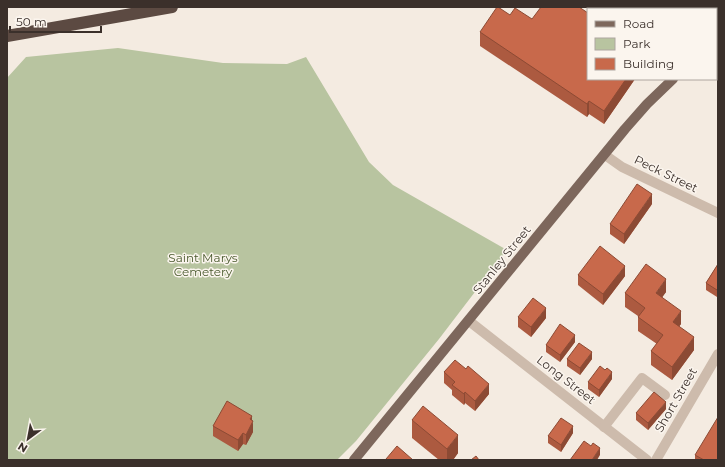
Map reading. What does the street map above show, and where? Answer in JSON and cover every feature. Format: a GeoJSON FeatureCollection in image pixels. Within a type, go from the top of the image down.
{"type":"FeatureCollection","features":[{"type":"Feature","properties":{"kind":"highway"},"geometry":{"type":"LineString","coordinates":[[7,36],[172,7]]}},
{"type":"Feature","properties":{"kind":"main road","name":"Stanley Street"},"geometry":{"type":"LineString","coordinates":[[354,460],[642,110],[672,80]]}},
{"type":"Feature","properties":{"kind":"street","name":"Peck Street"},"geometry":{"type":"LineString","coordinates":[[605,155],[622,167],[718,213]]}},
{"type":"Feature","properties":{"kind":"street","name":"Long Street"},"geometry":{"type":"LineString","coordinates":[[469,321],[647,460]]}},
{"type":"Feature","properties":{"kind":"street","name":"Short Street"},"geometry":{"type":"LineString","coordinates":[[656,460],[718,354]]}},
{"type":"Feature","properties":{"kind":"street"},"geometry":{"type":"LineString","coordinates":[[604,427],[642,378],[665,395]]}},
{"type":"Feature","properties":{"kind":"green space","name":"Saint Marys Cemetery"},"geometry":{"type":"Polygon","coordinates":[[[118,48],[223,63],[287,64],[306,57],[369,162],[393,185],[507,250],[439,339],[356,441],[337,460],[7,460],[7,78],[26,57],[118,48]]]}},
{"type":"Feature","properties":{"kind":"building"},"geometry":{"type":"Polygon","coordinates":[[[497,7],[510,15],[515,8],[532,19],[541,7],[579,7],[587,12],[587,80],[625,80],[604,111],[589,101],[587,104],[480,32],[497,7]]]}},
{"type":"Feature","properties":{"kind":"building"},"geometry":{"type":"Polygon","coordinates":[[[637,184],[652,194],[624,234],[610,224],[637,184]]]}},
{"type":"Feature","properties":{"kind":"building"},"geometry":{"type":"Polygon","coordinates":[[[600,246],[625,266],[603,294],[578,275],[600,246]]]}},
{"type":"Feature","properties":{"kind":"building"},"geometry":{"type":"Polygon","coordinates":[[[646,264],[666,279],[656,293],[681,311],[673,322],[694,337],[672,367],[651,351],[663,335],[638,317],[645,308],[625,293],[646,264]]]}},
{"type":"Feature","properties":{"kind":"building"},"geometry":{"type":"Polygon","coordinates":[[[718,264],[718,288],[717,290],[706,283],[718,264]]]}},
{"type":"Feature","properties":{"kind":"building"},"geometry":{"type":"Polygon","coordinates":[[[533,298],[546,308],[531,327],[518,317],[533,298]]]}},
{"type":"Feature","properties":{"kind":"building"},"geometry":{"type":"Polygon","coordinates":[[[560,324],[575,335],[560,355],[546,345],[560,324]]]}},
{"type":"Feature","properties":{"kind":"building"},"geometry":{"type":"Polygon","coordinates":[[[579,343],[592,352],[580,368],[567,359],[579,343]]]}},
{"type":"Feature","properties":{"kind":"building"},"geometry":{"type":"Polygon","coordinates":[[[455,360],[466,369],[468,366],[489,384],[475,401],[465,392],[464,394],[452,385],[455,382],[444,372],[455,360]]]}},
{"type":"Feature","properties":{"kind":"building"},"geometry":{"type":"Polygon","coordinates":[[[600,366],[605,370],[607,368],[612,372],[599,390],[588,382],[600,366]]]}},
{"type":"Feature","properties":{"kind":"building"},"geometry":{"type":"Polygon","coordinates":[[[654,392],[666,402],[648,423],[636,413],[654,392]]]}},
{"type":"Feature","properties":{"kind":"building"},"geometry":{"type":"Polygon","coordinates":[[[227,401],[252,416],[250,419],[253,421],[246,435],[243,433],[238,440],[213,426],[227,401]]]}},
{"type":"Feature","properties":{"kind":"building"},"geometry":{"type":"Polygon","coordinates":[[[423,406],[458,435],[447,449],[412,420],[423,406]]]}},
{"type":"Feature","properties":{"kind":"building"},"geometry":{"type":"Polygon","coordinates":[[[718,417],[718,460],[704,460],[695,455],[718,417]]]}},
{"type":"Feature","properties":{"kind":"building"},"geometry":{"type":"Polygon","coordinates":[[[561,418],[573,426],[561,445],[548,436],[561,418]]]}},
{"type":"Feature","properties":{"kind":"building"},"geometry":{"type":"Polygon","coordinates":[[[584,441],[591,446],[593,443],[600,448],[592,460],[570,460],[584,441]]]}},
{"type":"Feature","properties":{"kind":"building"},"geometry":{"type":"Polygon","coordinates":[[[397,446],[413,460],[386,460],[397,446]]]}},
{"type":"Feature","properties":{"kind":"building"},"geometry":{"type":"Polygon","coordinates":[[[476,456],[479,460],[471,460],[476,456]]]}}]}
